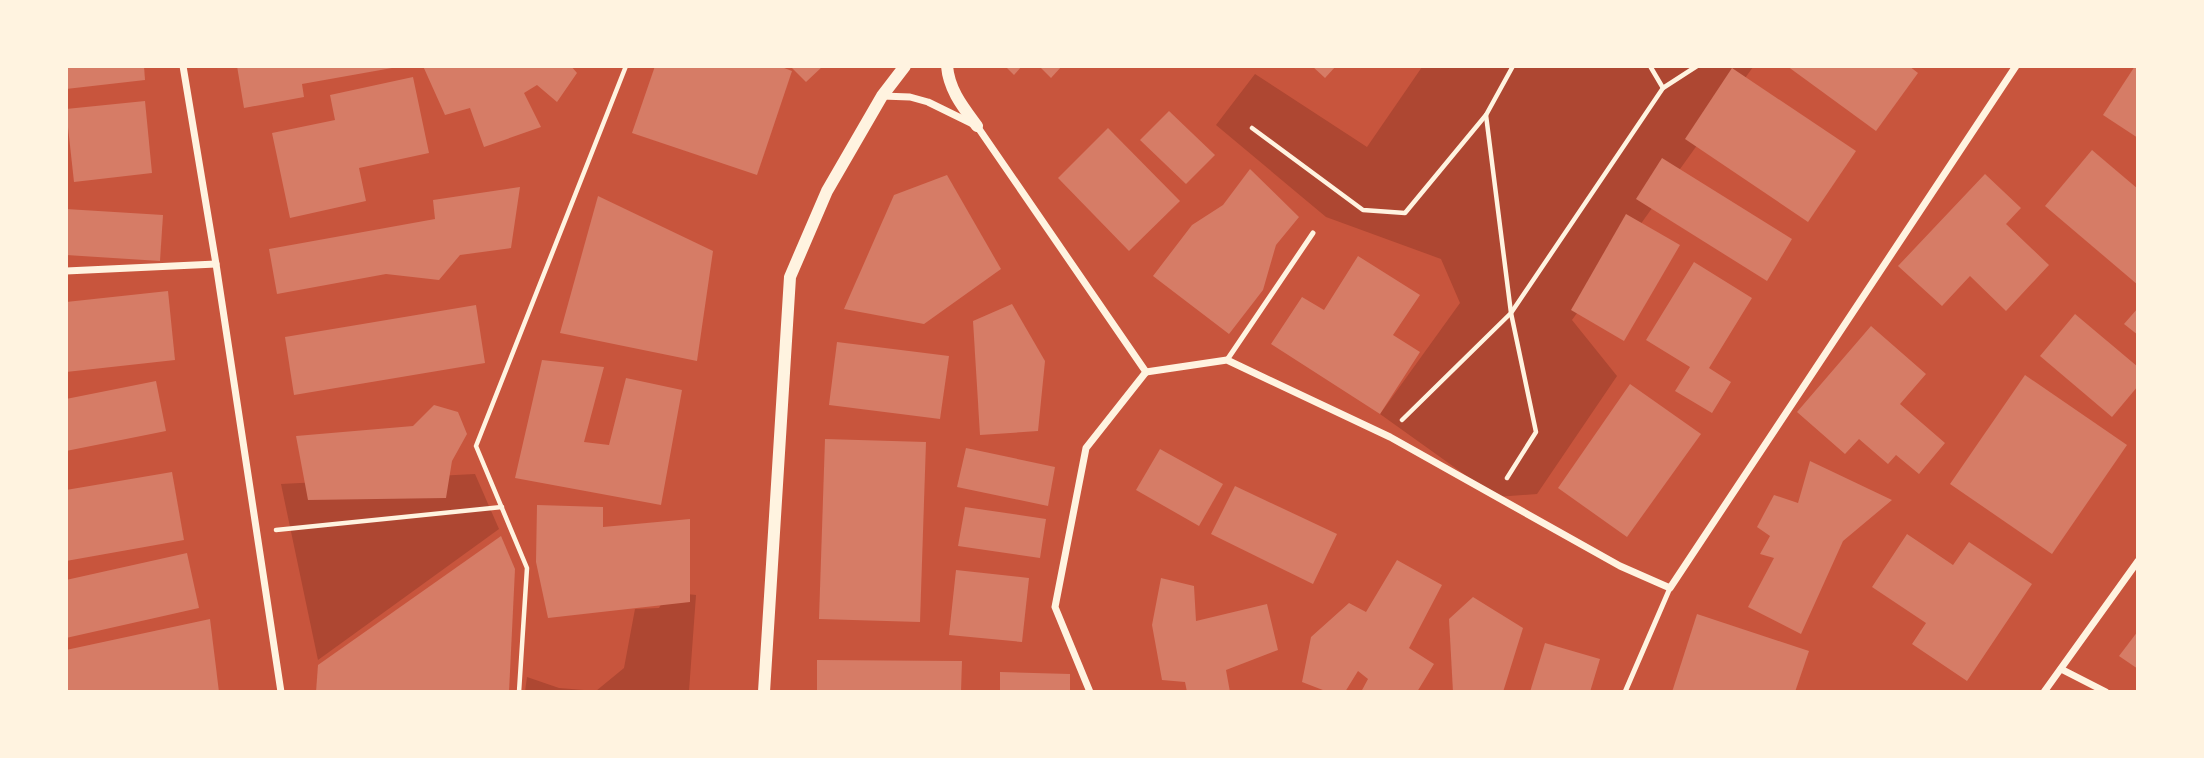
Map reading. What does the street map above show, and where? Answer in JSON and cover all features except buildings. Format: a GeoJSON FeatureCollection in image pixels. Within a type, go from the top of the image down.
{"type":"FeatureCollection","features":[{"type":"Feature","properties":{"kind":"street"},"geometry":{"type":"LineString","coordinates":[[183,66],[281,691]]}},
{"type":"Feature","properties":{"kind":"street"},"geometry":{"type":"LineString","coordinates":[[764,691],[790,277],[827,191],[883,96],[905,66]]}},
{"type":"Feature","properties":{"kind":"street"},"geometry":{"type":"LineString","coordinates":[[947,66],[948,80],[959,102],[1146,372]]}},
{"type":"Feature","properties":{"kind":"street"},"geometry":{"type":"LineString","coordinates":[[1090,691],[1055,607],[1086,448],[1146,372],[1227,360],[1390,437],[1620,566],[1670,588],[2017,66]]}},
{"type":"Feature","properties":{"kind":"street"},"geometry":{"type":"LineString","coordinates":[[883,96],[910,97],[928,102],[977,126]]}},
{"type":"Feature","properties":{"kind":"street"},"geometry":{"type":"LineString","coordinates":[[66,271],[216,264]]}},
{"type":"Feature","properties":{"kind":"street"},"geometry":{"type":"LineString","coordinates":[[2044,691],[2137,562]]}},
{"type":"Feature","properties":{"kind":"street"},"geometry":{"type":"LineString","coordinates":[[2061,669],[2106,691]]}},
{"type":"Feature","properties":{"kind":"lane"},"geometry":{"type":"LineString","coordinates":[[1227,360],[1313,233]]}},
{"type":"Feature","properties":{"kind":"lane"},"geometry":{"type":"LineString","coordinates":[[1625,691],[1670,588]]}},
{"type":"Feature","properties":{"kind":"path"},"geometry":{"type":"LineString","coordinates":[[519,691],[527,568],[476,446],[626,66]]}},
{"type":"Feature","properties":{"kind":"path"},"geometry":{"type":"LineString","coordinates":[[1252,128],[1363,210],[1405,213],[1486,115],[1514,66]]}},
{"type":"Feature","properties":{"kind":"path"},"geometry":{"type":"LineString","coordinates":[[1650,66],[1663,88]]}},
{"type":"Feature","properties":{"kind":"path"},"geometry":{"type":"LineString","coordinates":[[1390,437],[1396,426],[1511,313],[1663,88],[1697,66]]}},
{"type":"Feature","properties":{"kind":"path"},"geometry":{"type":"LineString","coordinates":[[1486,115],[1511,313],[1536,432],[1496,497]]}},
{"type":"Feature","properties":{"kind":"path"},"geometry":{"type":"LineString","coordinates":[[257,532],[502,507]]}},
{"type":"Feature","properties":{"kind":"shaded area"},"geometry":{"type":"Polygon","coordinates":[[[1422,67],[1753,67],[1572,320],[1617,376],[1537,494],[1496,497],[1380,414],[1460,303],[1441,259],[1326,217],[1216,125],[1255,74],[1367,147],[1422,67]]]}},
{"type":"Feature","properties":{"kind":"shaded area"},"geometry":{"type":"Polygon","coordinates":[[[475,474],[499,529],[318,660],[281,484],[475,474]]]}},
{"type":"Feature","properties":{"kind":"shaded area"},"geometry":{"type":"Polygon","coordinates":[[[668,592],[696,595],[689,691],[525,692],[527,677],[559,688],[596,691],[624,668],[635,609],[659,608],[668,592]]]}}]}
